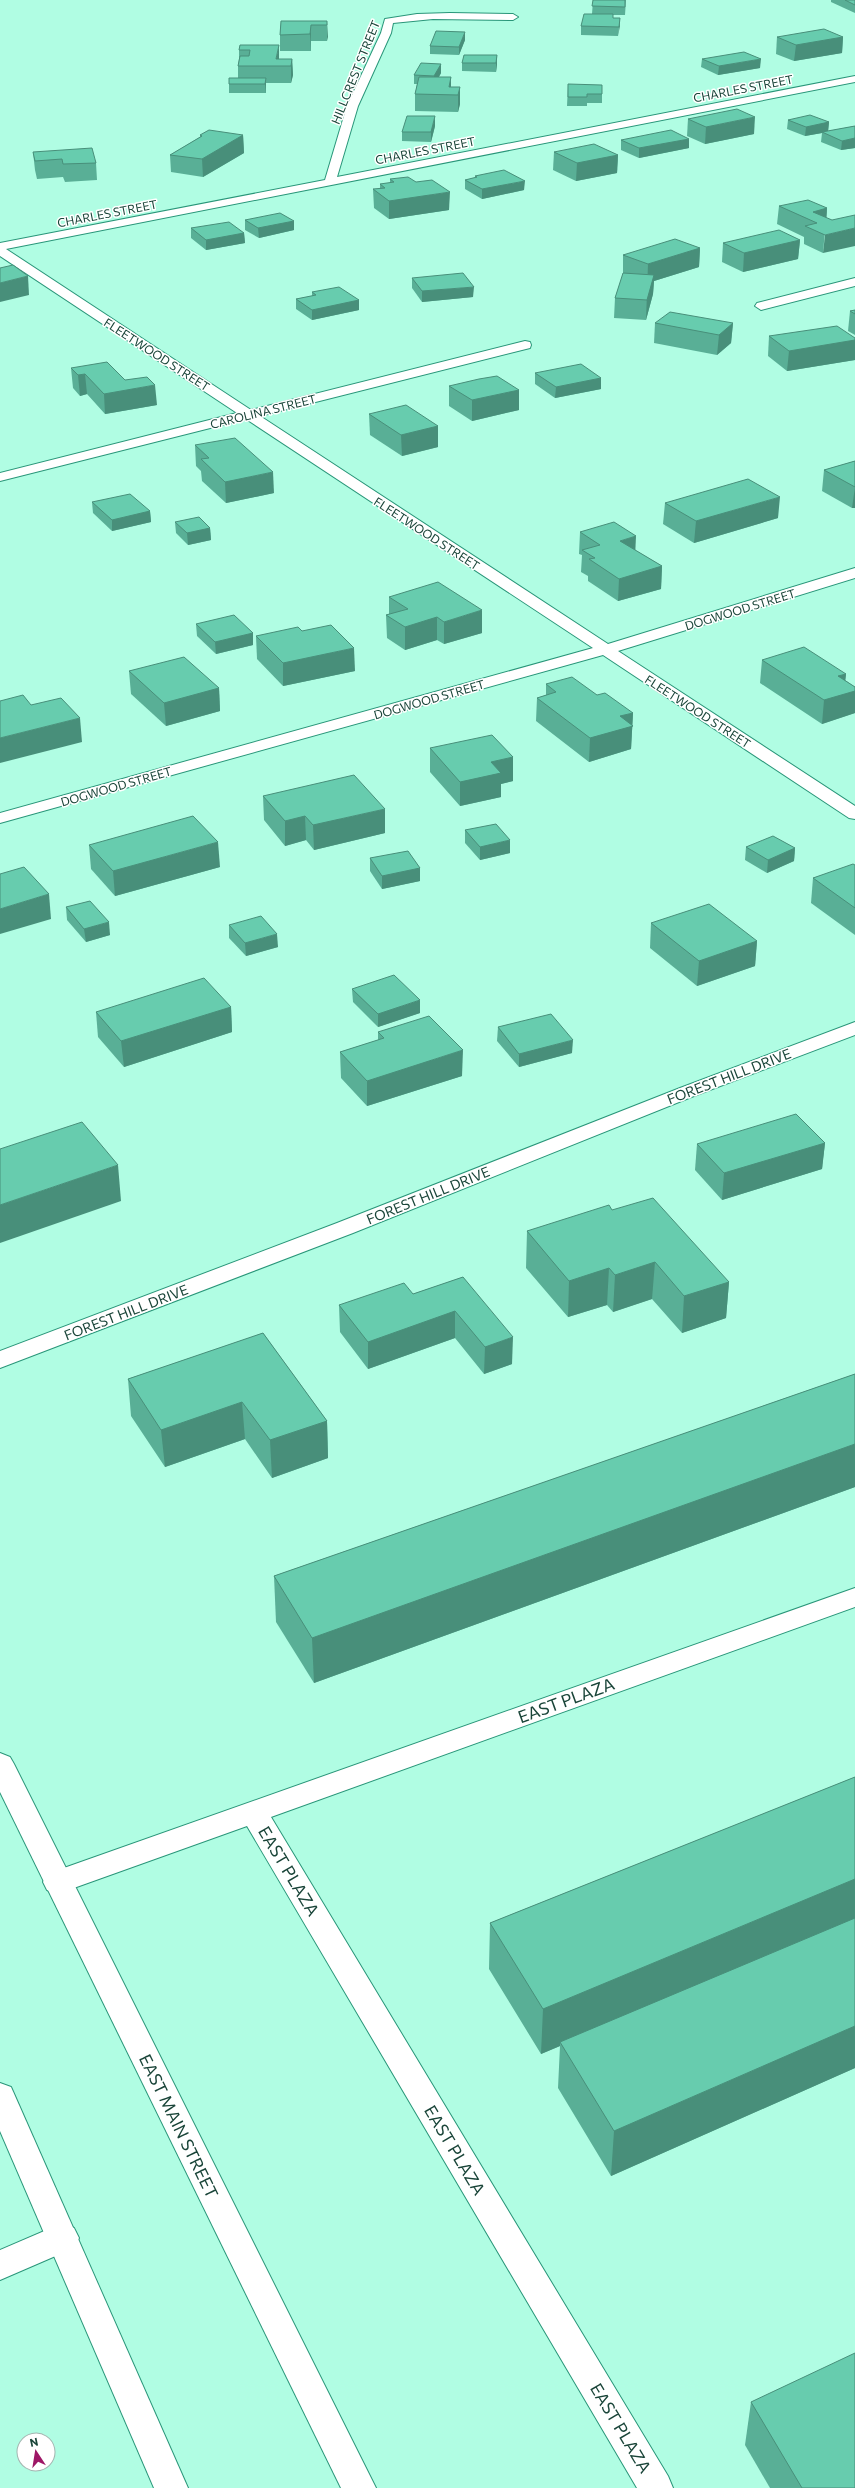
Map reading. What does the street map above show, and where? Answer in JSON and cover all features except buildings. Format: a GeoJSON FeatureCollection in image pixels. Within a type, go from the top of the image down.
{"type":"FeatureCollection","features":[{"type":"Feature","properties":{"kind":"street","name":"HILLCREST STREET"},"geometry":{"type":"LineString","coordinates":[[330,182],[336,156],[351,111],[386,34],[388,21],[416,17],[512,17]]}},
{"type":"Feature","properties":{"kind":"street","name":"CHARLES STREET"},"geometry":{"type":"LineString","coordinates":[[0,248],[855,79]]}},
{"type":"Feature","properties":{"kind":"street","name":"FLEETWOOD STREET"},"geometry":{"type":"LineString","coordinates":[[0,251],[855,814]]}},
{"type":"Feature","properties":{"kind":"street"},"geometry":{"type":"LineString","coordinates":[[761,306],[855,282]]}},
{"type":"Feature","properties":{"kind":"street","name":"CAROLINA STREET"},"geometry":{"type":"LineString","coordinates":[[0,477],[526,345]]}},
{"type":"Feature","properties":{"kind":"street","name":"DOGWOOD STREET"},"geometry":{"type":"LineString","coordinates":[[0,818],[605,650],[855,573]]}},
{"type":"Feature","properties":{"kind":"street","name":"FOREST HILL DRIVE"},"geometry":{"type":"LineString","coordinates":[[0,1360],[345,1228],[687,1092],[855,1028]]}},
{"type":"Feature","properties":{"kind":"street","name":"EAST PLAZA"},"geometry":{"type":"LineString","coordinates":[[57,1882],[855,1597]]}},
{"type":"Feature","properties":{"kind":"street","name":"EAST MAIN STREET"},"geometry":{"type":"LineString","coordinates":[[0,1764],[57,1882],[359,2488]]}},
{"type":"Feature","properties":{"kind":"street","name":"EAST PLAZA"},"geometry":{"type":"LineString","coordinates":[[254,1812],[656,2488]]}},
{"type":"Feature","properties":{"kind":"street"},"geometry":{"type":"LineString","coordinates":[[0,2096],[171,2488]]}},
{"type":"Feature","properties":{"kind":"street"},"geometry":{"type":"LineString","coordinates":[[0,2265],[63,2238]]}}]}
